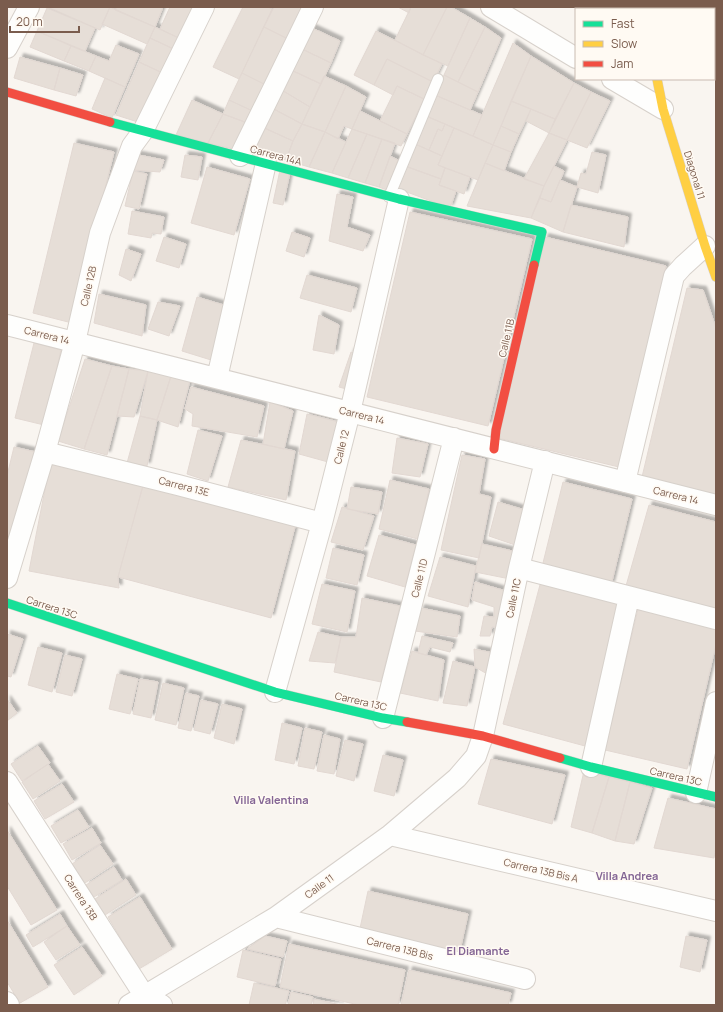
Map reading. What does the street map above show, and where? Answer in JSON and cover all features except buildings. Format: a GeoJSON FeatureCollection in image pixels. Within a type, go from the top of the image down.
{"type":"FeatureCollection","features":[{"type":"Feature","properties":{"kind":"street"},"geometry":{"type":"LineString","coordinates":[[7,48],[29,7]]}},
{"type":"Feature","properties":{"kind":"street","name":"Calle 12B"},"geometry":{"type":"LineString","coordinates":[[7,578],[45,452],[74,342],[100,233],[132,146],[143,131],[204,7]]}},
{"type":"Feature","properties":{"kind":"street"},"geometry":{"type":"LineString","coordinates":[[240,156],[313,7]]}},
{"type":"Feature","properties":{"kind":"street"},"geometry":{"type":"LineString","coordinates":[[491,7],[575,57]]}},
{"type":"Feature","properties":{"kind":"street"},"geometry":{"type":"LineString","coordinates":[[614,80],[662,109]]}},
{"type":"Feature","properties":{"kind":"street","name":"Diagonal 11"},"geometry":{"type":"LineString","coordinates":[[657,80],[662,109],[716,277]]}},
{"type":"Feature","properties":{"kind":"street","name":"Carrera 14A"},"geometry":{"type":"LineString","coordinates":[[7,92],[143,131],[394,198],[542,232]]}},
{"type":"Feature","properties":{"kind":"street"},"geometry":{"type":"LineString","coordinates":[[217,378],[266,163]]}},
{"type":"Feature","properties":{"kind":"street","name":"Calle 12"},"geometry":{"type":"LineString","coordinates":[[275,692],[322,523],[350,412],[394,198]]}},
{"type":"Feature","properties":{"kind":"street","name":"Calle 11B"},"geometry":{"type":"LineString","coordinates":[[494,448],[496,430],[542,232]]}},
{"type":"Feature","properties":{"kind":"street"},"geometry":{"type":"LineString","coordinates":[[625,482],[674,276],[705,246]]}},
{"type":"Feature","properties":{"kind":"street","name":"Carrera 14"},"geometry":{"type":"LineString","coordinates":[[7,325],[716,505]]}},
{"type":"Feature","properties":{"kind":"street","name":"Calle 11D"},"geometry":{"type":"LineString","coordinates":[[383,718],[454,438]]}},
{"type":"Feature","properties":{"kind":"street","name":"Carrera 13E"},"geometry":{"type":"LineString","coordinates":[[45,452],[322,523]]}},
{"type":"Feature","properties":{"kind":"street","name":"Calle 11C"},"geometry":{"type":"LineString","coordinates":[[483,736],[519,568],[545,462]]}},
{"type":"Feature","properties":{"kind":"street"},"geometry":{"type":"LineString","coordinates":[[519,568],[716,619]]}},
{"type":"Feature","properties":{"kind":"street"},"geometry":{"type":"LineString","coordinates":[[591,767],[629,597]]}},
{"type":"Feature","properties":{"kind":"street","name":"Carrera 13C"},"geometry":{"type":"LineString","coordinates":[[7,603],[275,692],[383,718],[483,736],[591,767],[716,797]]}},
{"type":"Feature","properties":{"kind":"street"},"geometry":{"type":"LineString","coordinates":[[696,793],[716,702]]}},
{"type":"Feature","properties":{"kind":"street","name":"Calle 11"},"geometry":{"type":"LineString","coordinates":[[137,1000],[276,917],[390,835],[456,778],[476,756],[483,736]]}},
{"type":"Feature","properties":{"kind":"street","name":"Carrera 13B"},"geometry":{"type":"LineString","coordinates":[[7,782],[137,1000],[162,1005]]}},
{"type":"Feature","properties":{"kind":"street","name":"Carrera 13B Bis A"},"geometry":{"type":"LineString","coordinates":[[390,835],[716,911]]}},
{"type":"Feature","properties":{"kind":"street","name":"Carrera 13B Bis"},"geometry":{"type":"LineString","coordinates":[[276,917],[525,979]]}},
{"type":"Feature","properties":{"kind":"lane","name":"Calle 12"},"geometry":{"type":"LineString","coordinates":[[394,198],[438,79]]}},
{"type":"Feature","properties":{"kind":"traffic: fast"},"geometry":{"type":"LineString","coordinates":[[110,122],[399,199],[542,232],[534,265]]}},
{"type":"Feature","properties":{"kind":"traffic: fast"},"geometry":{"type":"LineString","coordinates":[[7,603],[275,692],[383,718],[407,722]]}},
{"type":"Feature","properties":{"kind":"traffic: fast"},"geometry":{"type":"LineString","coordinates":[[560,758],[591,767],[716,797]]}},
{"type":"Feature","properties":{"kind":"traffic: slow"},"geometry":{"type":"LineString","coordinates":[[657,80],[663,109],[716,277]]}},
{"type":"Feature","properties":{"kind":"traffic: jam"},"geometry":{"type":"LineString","coordinates":[[7,92],[110,122]]}},
{"type":"Feature","properties":{"kind":"traffic: jam"},"geometry":{"type":"LineString","coordinates":[[494,449],[496,430],[534,265]]}},
{"type":"Feature","properties":{"kind":"traffic: jam"},"geometry":{"type":"LineString","coordinates":[[407,722],[483,736],[560,758]]}},
{"type":"Feature","properties":{"kind":"district","name":"Villa Valentina"},"geometry":{"type":"Point","coordinates":[271,800]}},
{"type":"Feature","properties":{"kind":"district","name":"Villa Andrea"},"geometry":{"type":"Point","coordinates":[627,876]}},
{"type":"Feature","properties":{"kind":"district","name":"El Diamante"},"geometry":{"type":"Point","coordinates":[478,951]}}]}
